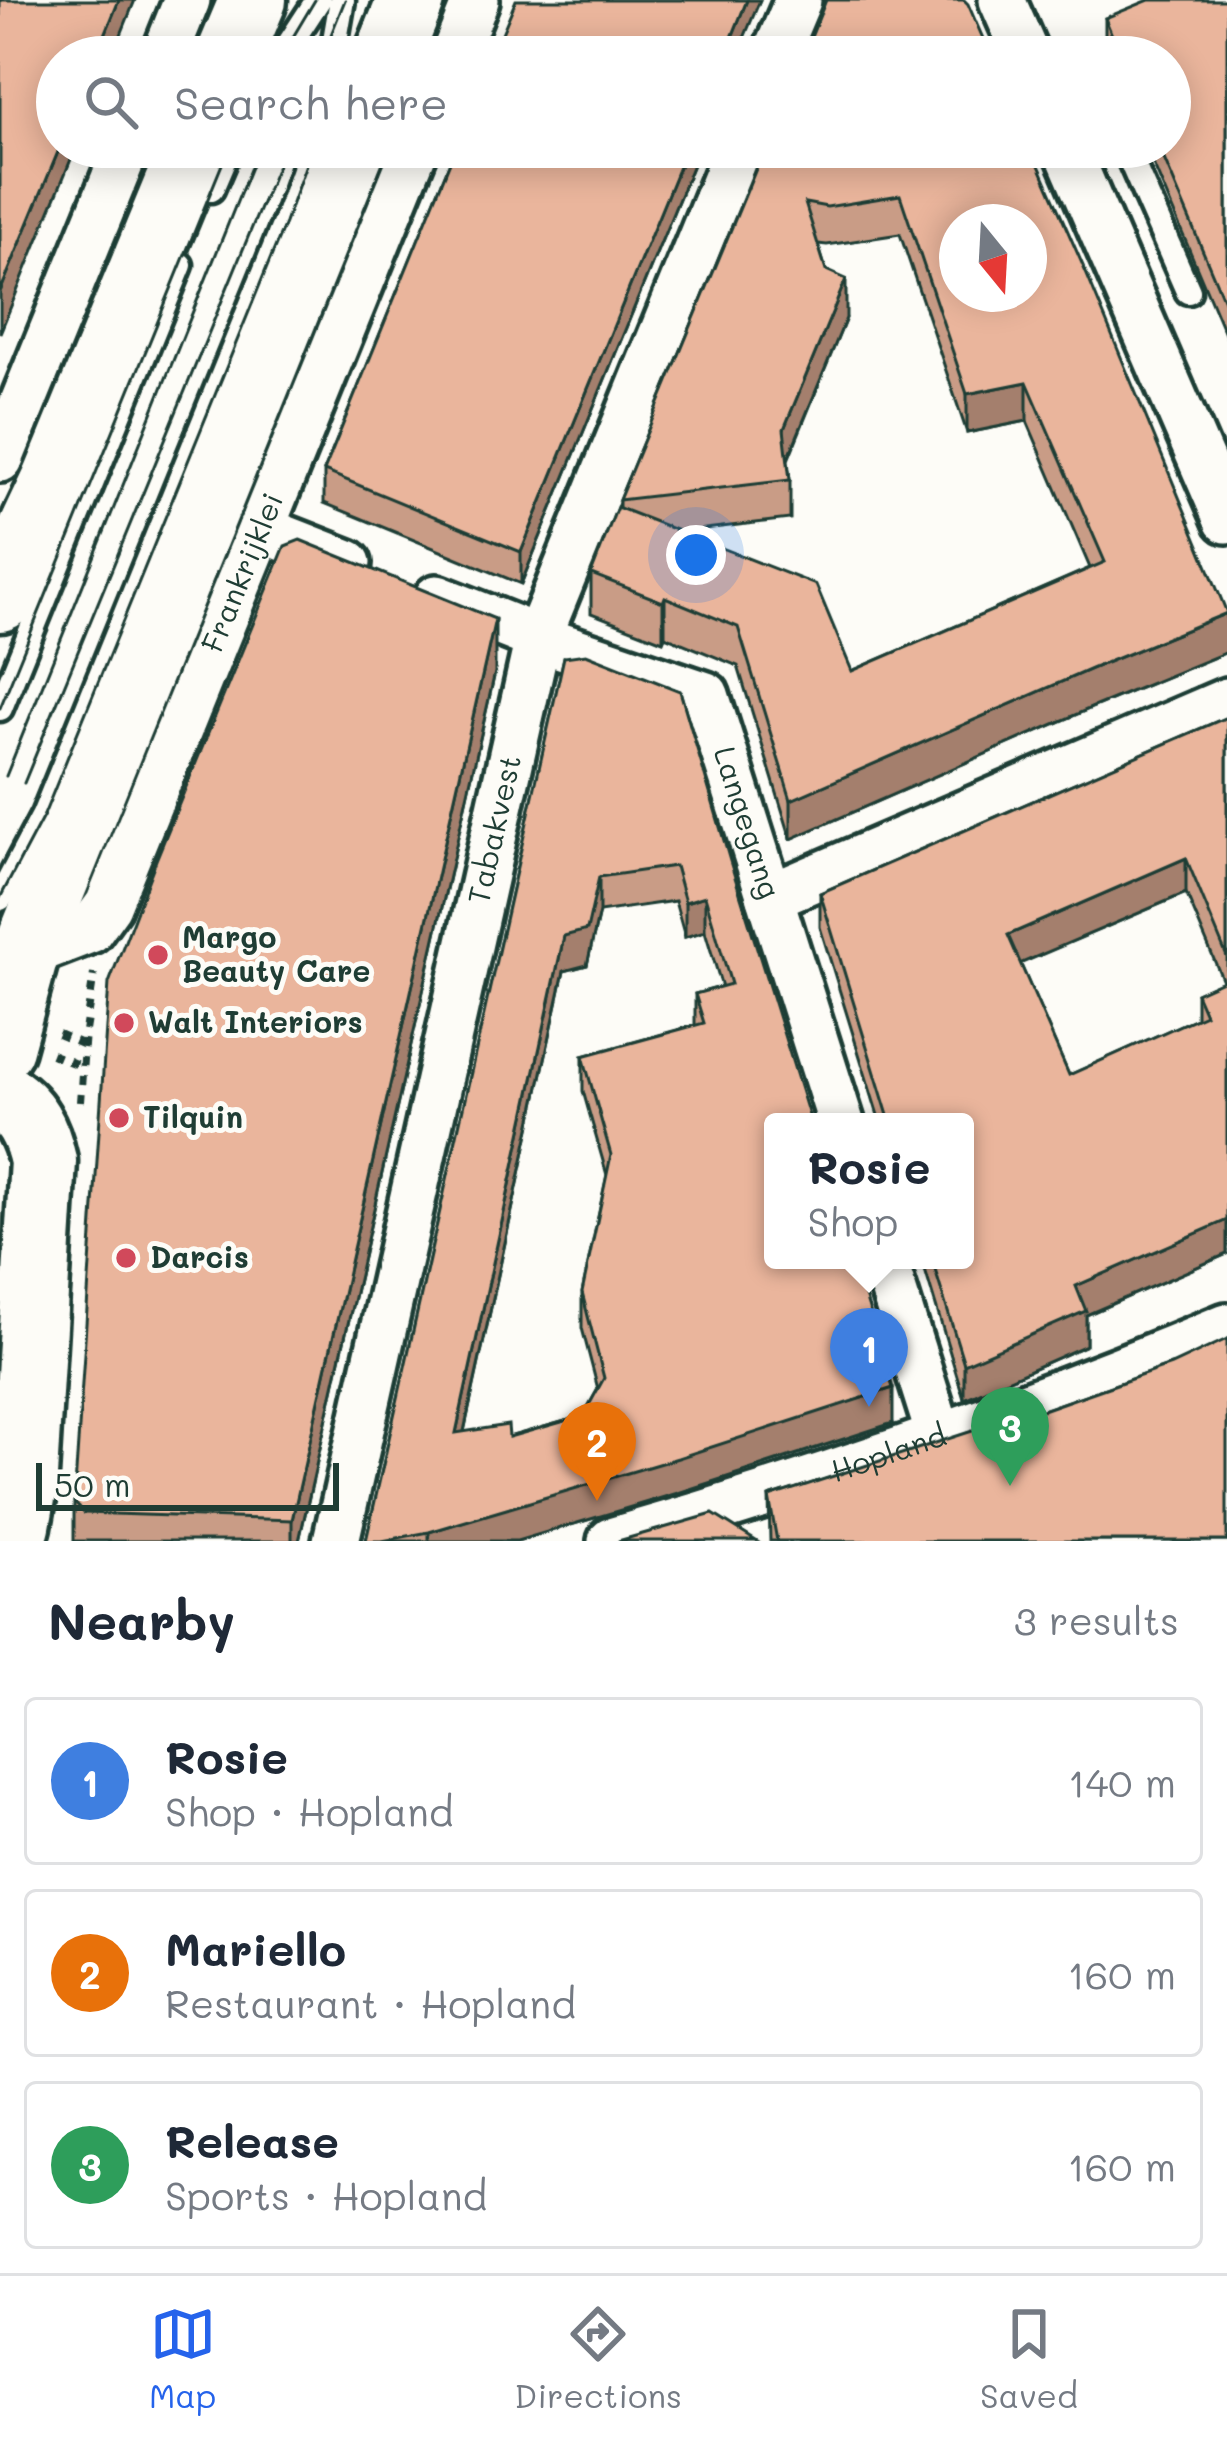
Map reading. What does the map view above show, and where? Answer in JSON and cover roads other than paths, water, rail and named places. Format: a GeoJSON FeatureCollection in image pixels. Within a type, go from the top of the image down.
{"type":"FeatureCollection","features":[{"type":"Feature","properties":{"kind":"main road"},"geometry":{"type":"LineString","coordinates":[[238,36],[253,0]]}},
{"type":"Feature","properties":{"kind":"main road"},"geometry":{"type":"LineString","coordinates":[[396,36],[411,0]]}},
{"type":"Feature","properties":{"kind":"main road"},"geometry":{"type":"LineString","coordinates":[[0,598],[55,482],[184,168]]}},
{"type":"Feature","properties":{"kind":"main road","name":"Frankrijklei"},"geometry":{"type":"LineString","coordinates":[[0,1047],[12,926],[343,168]]}},
{"type":"Feature","properties":{"kind":"main road"},"geometry":{"type":"LineString","coordinates":[[0,1095],[34,1129],[43,1162],[18,1525]]}},
{"type":"Feature","properties":{"kind":"street"},"geometry":{"type":"LineString","coordinates":[[172,36],[187,0]]}},
{"type":"Feature","properties":{"kind":"street"},"geometry":{"type":"LineString","coordinates":[[461,36],[476,0]]}},
{"type":"Feature","properties":{"kind":"street"},"geometry":{"type":"LineString","coordinates":[[783,36],[798,0]]}},
{"type":"Feature","properties":{"kind":"street"},"geometry":{"type":"LineString","coordinates":[[1002,0],[1018,36]]}},
{"type":"Feature","properties":{"kind":"street"},"geometry":{"type":"LineString","coordinates":[[0,459],[118,168]]}},
{"type":"Feature","properties":{"kind":"street","name":"Frankrijklei"},"geometry":{"type":"LineString","coordinates":[[12,926],[90,930],[108,905],[407,168]]}},
{"type":"Feature","properties":{"kind":"street","name":"Tabakvest"},"geometry":{"type":"LineString","coordinates":[[336,1541],[538,638],[729,168]]}},
{"type":"Feature","properties":{"kind":"street"},"geometry":{"type":"LineString","coordinates":[[1075,168],[1227,520]]}},
{"type":"Feature","properties":{"kind":"street"},"geometry":{"type":"LineString","coordinates":[[261,529],[538,638]]}},
{"type":"Feature","properties":{"kind":"street","name":"Langegang"},"geometry":{"type":"LineString","coordinates":[[538,638],[706,695],[838,1113]]}},
{"type":"Feature","properties":{"kind":"street"},"geometry":{"type":"LineString","coordinates":[[770,897],[1227,701]]}},
{"type":"Feature","properties":{"kind":"street"},"geometry":{"type":"LineString","coordinates":[[887,1269],[940,1438]]}},
{"type":"Feature","properties":{"kind":"street","name":"Hopland"},"geometry":{"type":"LineString","coordinates":[[611,1541],[742,1523],[940,1438],[1227,1326]]}},
{"type":"Feature","properties":{"kind":"lane"},"geometry":{"type":"LineString","coordinates":[[295,36],[318,0]]}},
{"type":"Feature","properties":{"kind":"lane"},"geometry":{"type":"LineString","coordinates":[[336,36],[342,0]]}},
{"type":"Feature","properties":{"kind":"lane"},"geometry":{"type":"LineString","coordinates":[[0,708],[220,168]]}},
{"type":"Feature","properties":{"kind":"lane","name":"Frankrijklei"},"geometry":{"type":"LineString","coordinates":[[12,926],[53,792],[304,168]]}},
{"type":"Feature","properties":{"kind":"lane"},"geometry":{"type":"LineString","coordinates":[[1134,168],[1188,291]]}},
{"type":"Feature","properties":{"kind":"lane"},"geometry":{"type":"LineString","coordinates":[[0,668],[81,509]]}},
{"type":"Feature","properties":{"kind":"tram line"},"geometry":{"type":"LineString","coordinates":[[294,36],[315,0]]}},
{"type":"Feature","properties":{"kind":"tram line"},"geometry":{"type":"LineString","coordinates":[[330,36],[345,0]]}},
{"type":"Feature","properties":{"kind":"tram line"},"geometry":{"type":"LineString","coordinates":[[0,708],[220,168]]}},
{"type":"Feature","properties":{"kind":"tram line"},"geometry":{"type":"LineString","coordinates":[[6,776],[251,168]]}},
{"type":"Feature","properties":{"kind":"tram line"},"geometry":{"type":"LineString","coordinates":[[24,783],[276,168]]}},
{"type":"Feature","properties":{"kind":"tram line"},"geometry":{"type":"LineString","coordinates":[[0,898],[44,815],[305,168]]}},
{"type":"Feature","properties":{"kind":"place","name":"Margo Beauty Care"},"geometry":{"type":"Point","coordinates":[158,955]}},
{"type":"Feature","properties":{"kind":"place","name":"Walt Interiors"},"geometry":{"type":"Point","coordinates":[124,1023]}},
{"type":"Feature","properties":{"kind":"place","name":"Tilquin"},"geometry":{"type":"Point","coordinates":[119,1118]}},
{"type":"Feature","properties":{"kind":"place","name":"Darcis"},"geometry":{"type":"Point","coordinates":[126,1258]}},
{"type":"Feature","properties":{"kind":"place","name":"Rosie"},"geometry":{"type":"Point","coordinates":[869,1407]}},
{"type":"Feature","properties":{"kind":"place","name":"Release"},"geometry":{"type":"Point","coordinates":[1010,1486]}},
{"type":"Feature","properties":{"kind":"place","name":"Mariello"},"geometry":{"type":"Point","coordinates":[597,1501]}}]}
